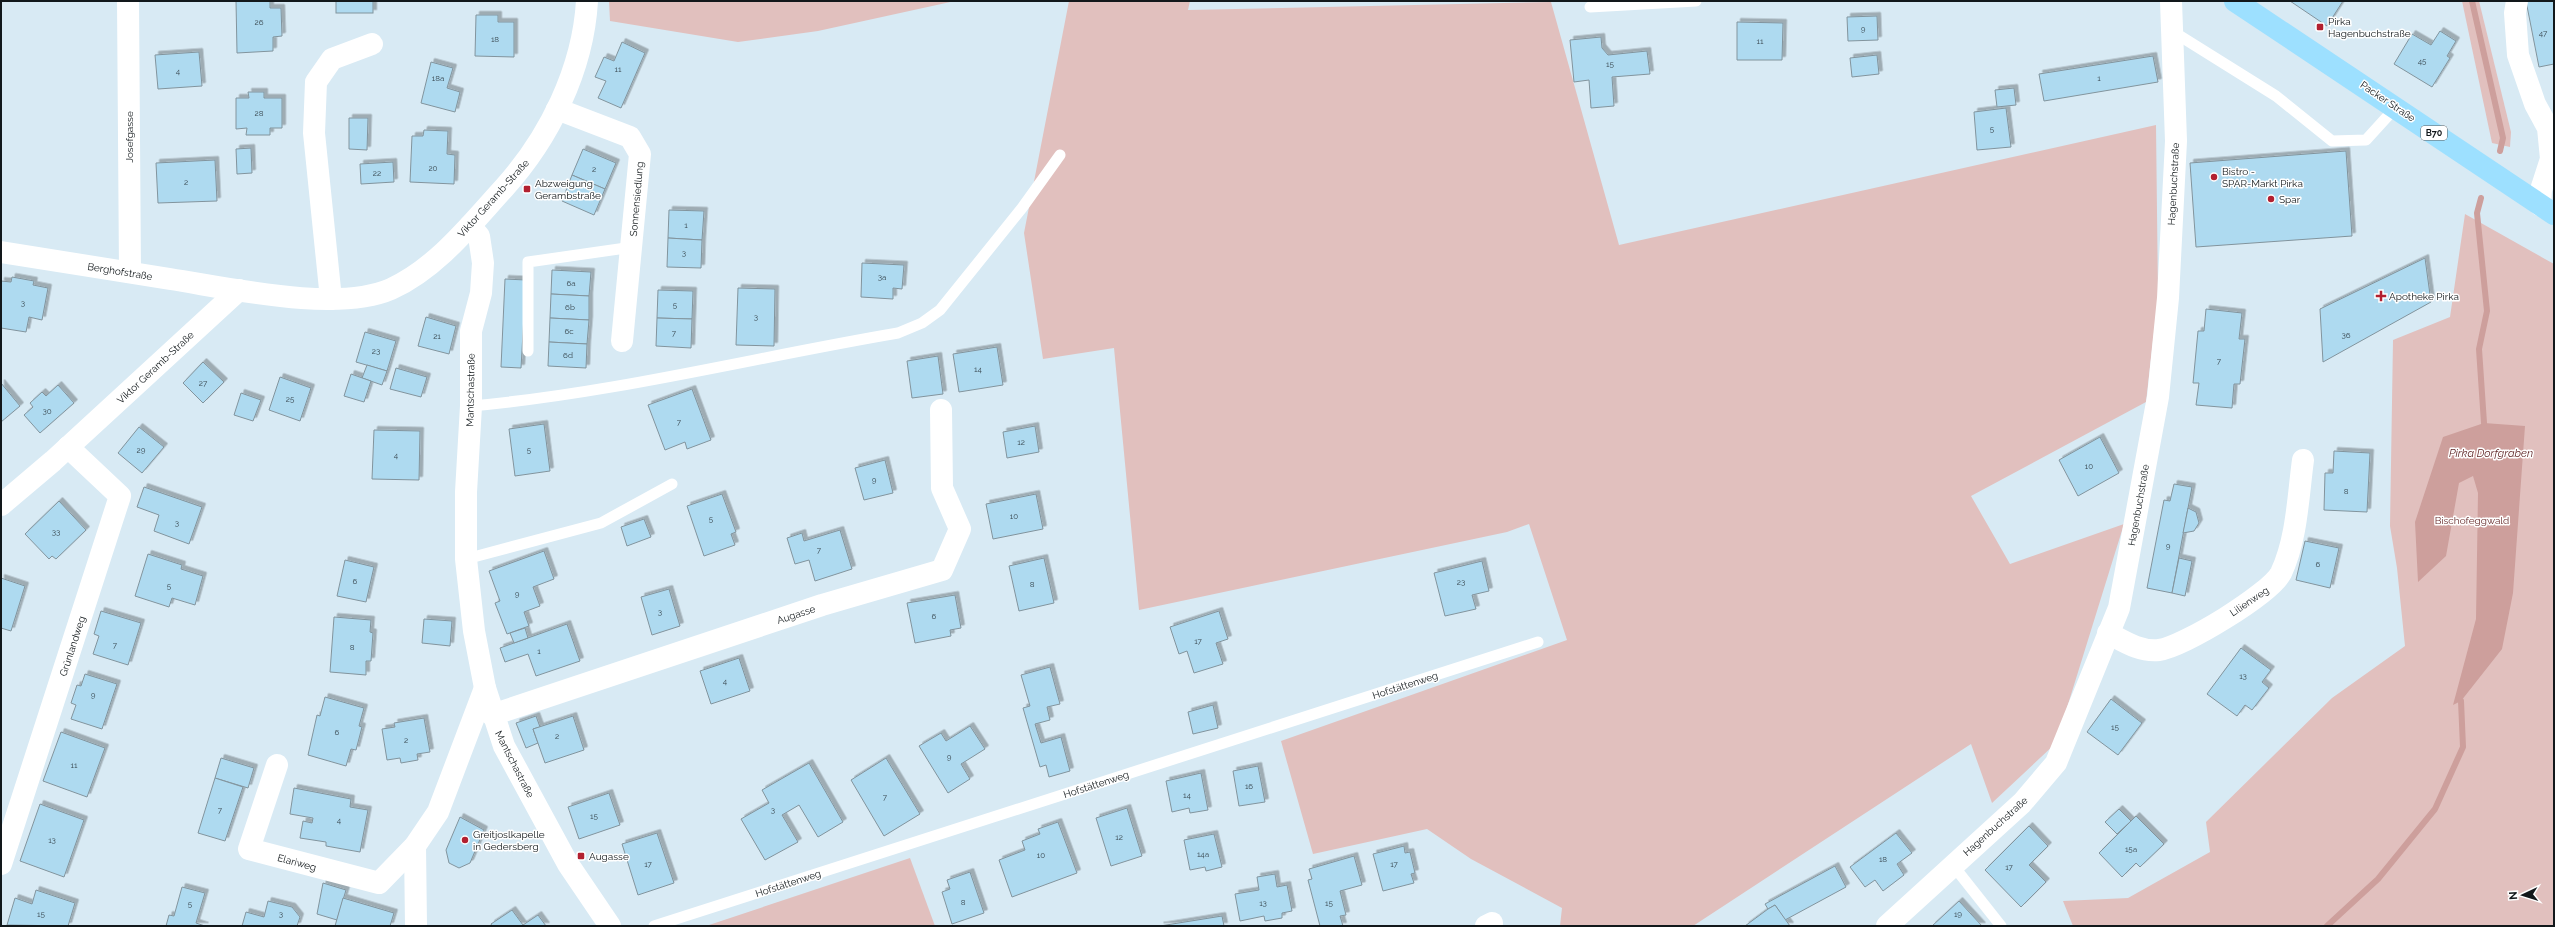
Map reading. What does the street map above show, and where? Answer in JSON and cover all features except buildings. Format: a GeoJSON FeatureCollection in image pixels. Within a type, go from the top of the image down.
{"type":"FeatureCollection","features":[{"type":"Feature","properties":{"kind":"main road","name":"Packer Straße"},"geometry":{"type":"LineString","coordinates":[[2236,1],[2396,107],[2547,210]]}},
{"type":"Feature","properties":{"kind":"street","name":"Josefgasse"},"geometry":{"type":"LineString","coordinates":[[128,1],[130,272]]}},
{"type":"Feature","properties":{"kind":"street","name":"Viktor Geramb-Straße"},"geometry":{"type":"LineString","coordinates":[[1,505],[68,447],[239,290],[331,299],[357,299],[391,289],[438,257],[470,226],[525,165],[557,109],[577,57],[586,21],[587,1]]}},
{"type":"Feature","properties":{"kind":"street","name":"Hagenbuchstraße"},"geometry":{"type":"LineString","coordinates":[[1887,926],[1952,864],[2022,803],[2056,763],[2119,608],[2158,389],[2168,298],[2176,141],[2171,1]]}},
{"type":"Feature","properties":{"kind":"street","name":"Packer Straße"},"geometry":{"type":"LineString","coordinates":[[2517,1],[2515,13],[2518,54],[2535,104],[2548,128],[2551,159],[2542,190],[2547,210]]}},
{"type":"Feature","properties":{"kind":"street"},"geometry":{"type":"LineString","coordinates":[[331,299],[314,133],[316,82],[332,60],[372,44]]}},
{"type":"Feature","properties":{"kind":"street","name":"Sonnensiedlung"},"geometry":{"type":"LineString","coordinates":[[557,109],[630,137],[640,154],[633,246],[622,341]]}},
{"type":"Feature","properties":{"kind":"street","name":"Mantschastraße"},"geometry":{"type":"LineString","coordinates":[[470,226],[479,236],[483,263],[481,293],[471,331],[471,406],[466,492],[466,559],[474,631],[485,688],[492,715],[504,746],[568,864],[610,926]]}},
{"type":"Feature","properties":{"kind":"street","name":"Berghofstraße"},"geometry":{"type":"LineString","coordinates":[[1,252],[239,290]]}},
{"type":"Feature","properties":{"kind":"street","name":"Augasse"},"geometry":{"type":"LineString","coordinates":[[492,715],[822,605],[942,570],[960,529],[942,488],[941,410]]}},
{"type":"Feature","properties":{"kind":"street","name":"Grünlandweg"},"geometry":{"type":"LineString","coordinates":[[1,864],[120,496],[68,447]]}},
{"type":"Feature","properties":{"kind":"street","name":"Lilienweg"},"geometry":{"type":"LineString","coordinates":[[2108,633],[2139,649],[2160,650],[2193,636],[2271,587],[2286,560],[2294,530],[2303,460]]}},
{"type":"Feature","properties":{"kind":"street","name":"Elariweg"},"geometry":{"type":"LineString","coordinates":[[277,766],[249,849],[379,883],[415,846],[438,812],[485,688]]}},
{"type":"Feature","properties":{"kind":"street"},"geometry":{"type":"LineString","coordinates":[[415,846],[416,926]]}},
{"type":"Feature","properties":{"kind":"lane"},"geometry":{"type":"LineString","coordinates":[[1590,7],[1696,1]]}},
{"type":"Feature","properties":{"kind":"lane"},"geometry":{"type":"LineString","coordinates":[[2172,31],[2276,96],[2332,141],[2366,140],[2396,107]]}},
{"type":"Feature","properties":{"kind":"lane"},"geometry":{"type":"LineString","coordinates":[[471,406],[506,403],[620,384],[898,333],[922,323],[940,310],[1022,208],[1060,154]]}},
{"type":"Feature","properties":{"kind":"lane"},"geometry":{"type":"LineString","coordinates":[[528,351],[528,262],[633,246]]}},
{"type":"Feature","properties":{"kind":"lane"},"geometry":{"type":"LineString","coordinates":[[466,559],[601,524],[672,484]]}},
{"type":"Feature","properties":{"kind":"lane","name":"Hofstättenweg"},"geometry":{"type":"LineString","coordinates":[[654,926],[1538,642]]}},
{"type":"Feature","properties":{"kind":"lane"},"geometry":{"type":"LineString","coordinates":[[1952,864],[2000,926]]}},
{"type":"Feature","properties":{"kind":"green space"},"geometry":{"type":"Polygon","coordinates":[[[609,1],[955,1],[818,31],[738,42],[610,21],[609,1]]]}},
{"type":"Feature","properties":{"kind":"green space"},"geometry":{"type":"Polygon","coordinates":[[[1069,1],[1190,1],[1188,10],[1551,2],[1619,245],[2156,125],[2158,297],[2146,402],[1971,496],[2010,564],[2124,524],[2056,743],[1992,803],[1971,744],[1693,926],[1560,926],[1562,908],[1471,859],[1427,829],[1313,854],[1281,741],[1567,640],[1529,524],[1507,532],[1139,610],[1114,348],[1043,359],[1024,233],[1069,1]]]}},
{"type":"Feature","properties":{"kind":"green space"},"geometry":{"type":"Polygon","coordinates":[[[2462,1],[2479,1],[2511,132],[2510,147],[2492,143],[2462,1]]]}},
{"type":"Feature","properties":{"kind":"green space","name":"Bischofeggwald"},"geometry":{"type":"Polygon","coordinates":[[[2465,214],[2554,264],[2554,926],[2073,926],[2063,901],[2128,898],[2210,852],[2206,822],[2332,698],[2405,646],[2397,568],[2390,526],[2393,340],[2450,317],[2465,214]]]}},
{"type":"Feature","properties":{"kind":"green space"},"geometry":{"type":"Polygon","coordinates":[[[910,858],[935,926],[706,926],[910,858]]]}},
{"type":"Feature","properties":{"kind":"water","name":"Pirka Dorfgraben"},"geometry":{"type":"Polygon","coordinates":[[[2484,423],[2525,426],[2513,593],[2502,649],[2461,701],[2453,705],[2476,619],[2478,493],[2473,476],[2459,483],[2446,556],[2418,582],[2415,522],[2443,437],[2484,423]]]}},
{"type":"Feature","properties":{"kind":"waterway"},"geometry":{"type":"LineString","coordinates":[[2472,1],[2503,138],[2500,151]]}},
{"type":"Feature","properties":{"kind":"waterway"},"geometry":{"type":"LineString","coordinates":[[2481,198],[2477,213],[2487,311],[2479,349],[2484,423]]}},
{"type":"Feature","properties":{"kind":"waterway"},"geometry":{"type":"LineString","coordinates":[[2327,926],[2378,879],[2435,809],[2463,747],[2461,701]]}},
{"type":"Feature","properties":{"kind":"place","name":"Pirka Hagenbuchstraße"},"geometry":{"type":"Point","coordinates":[2320,27]}},
{"type":"Feature","properties":{"kind":"place","name":"Bistro - SPAR-Markt Pirka"},"geometry":{"type":"Point","coordinates":[2214,177]}},
{"type":"Feature","properties":{"kind":"place","name":"Abzweigung Gerambstraße"},"geometry":{"type":"Point","coordinates":[527,189]}},
{"type":"Feature","properties":{"kind":"place","name":"Spar"},"geometry":{"type":"Point","coordinates":[2271,199]}},
{"type":"Feature","properties":{"kind":"place","name":"Apotheke Pirka"},"geometry":{"type":"Point","coordinates":[2381,296]}},
{"type":"Feature","properties":{"kind":"place","name":"Greitjoslkapelle in Gedersberg"},"geometry":{"type":"Point","coordinates":[465,840]}},
{"type":"Feature","properties":{"kind":"place","name":"Augasse"},"geometry":{"type":"Point","coordinates":[581,856]}}]}
